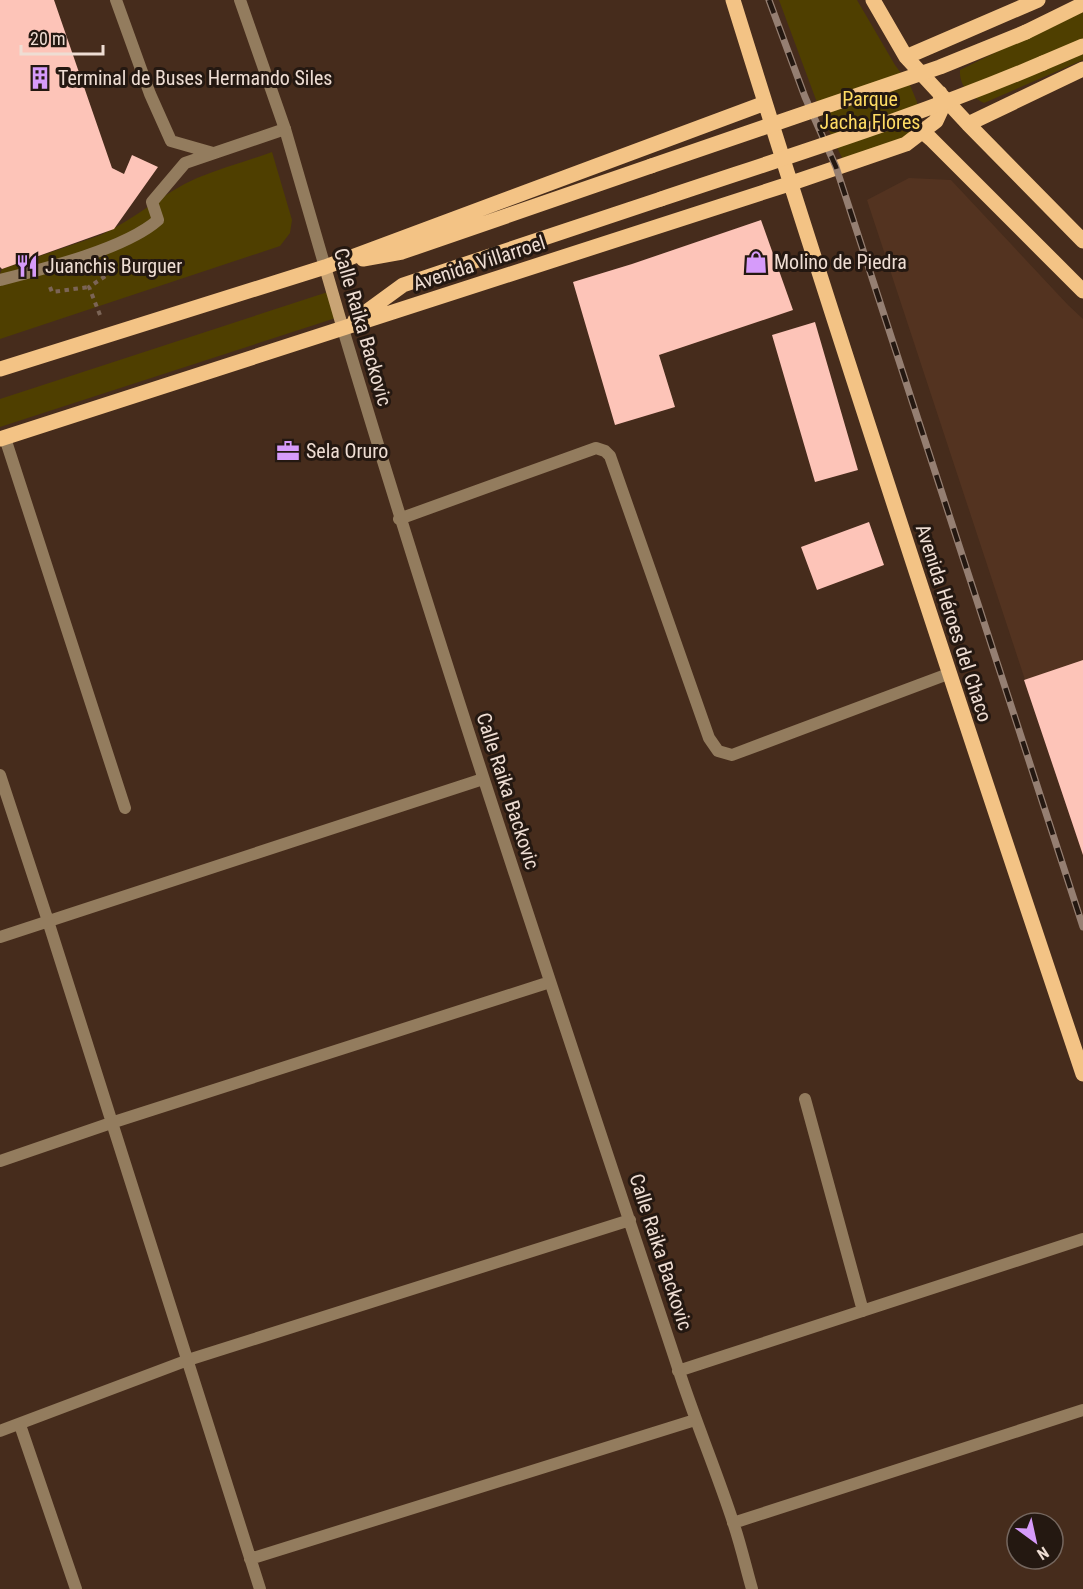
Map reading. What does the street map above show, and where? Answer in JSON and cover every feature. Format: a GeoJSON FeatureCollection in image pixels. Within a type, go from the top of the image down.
{"type":"FeatureCollection","features":[{"type":"Feature","properties":{"kind":"main road","name":"Avenida Héroes del Chaco"},"geometry":{"type":"LineString","coordinates":[[733,0],[789,184],[948,674],[1083,1074]]}},
{"type":"Feature","properties":{"kind":"main road"},"geometry":{"type":"LineString","coordinates":[[873,0],[906,57],[1083,241]]}},
{"type":"Feature","properties":{"kind":"main road"},"geometry":{"type":"LineString","coordinates":[[906,57],[1038,0]]}},
{"type":"Feature","properties":{"kind":"main road"},"geometry":{"type":"LineString","coordinates":[[325,267],[402,252],[940,68],[1026,32],[1083,4]]}},
{"type":"Feature","properties":{"kind":"main road"},"geometry":{"type":"LineString","coordinates":[[343,329],[403,285],[902,118],[990,86],[1083,46]]}},
{"type":"Feature","properties":{"kind":"main road"},"geometry":{"type":"LineString","coordinates":[[968,124],[1083,69]]}},
{"type":"Feature","properties":{"kind":"main road","name":"Avenida Villarroel"},"geometry":{"type":"LineString","coordinates":[[2,438],[789,184],[906,144],[936,121],[942,108],[940,93]]}},
{"type":"Feature","properties":{"kind":"main road"},"geometry":{"type":"LineString","coordinates":[[0,369],[325,267],[765,103]]}},
{"type":"Feature","properties":{"kind":"main road"},"geometry":{"type":"LineString","coordinates":[[902,118],[931,139],[1083,291]]}},
{"type":"Feature","properties":{"kind":"main road","name":"Calle Raika Backovic"},"geometry":{"type":"LineString","coordinates":[[325,267],[343,329]]}},
{"type":"Feature","properties":{"kind":"street"},"geometry":{"type":"LineString","coordinates":[[117,0],[150,94],[171,141],[213,153]]}},
{"type":"Feature","properties":{"kind":"street","name":"Calle Raika Backovic"},"geometry":{"type":"LineString","coordinates":[[240,0],[285,129],[325,267]]}},
{"type":"Feature","properties":{"kind":"street"},"geometry":{"type":"LineString","coordinates":[[0,280],[104,248],[146,230],[158,220],[152,202],[185,163],[285,129]]}},
{"type":"Feature","properties":{"kind":"street","name":"Calle Raika Backovic"},"geometry":{"type":"LineString","coordinates":[[343,329],[399,519],[483,779],[678,1371],[733,1523],[752,1589]]}},
{"type":"Feature","properties":{"kind":"street"},"geometry":{"type":"LineString","coordinates":[[2,438],[125,808]]}},
{"type":"Feature","properties":{"kind":"street"},"geometry":{"type":"LineString","coordinates":[[399,519],[596,448],[606,451],[610,456],[709,738],[718,751],[732,755],[948,674]]}},
{"type":"Feature","properties":{"kind":"street"},"geometry":{"type":"LineString","coordinates":[[0,775],[260,1589]]}},
{"type":"Feature","properties":{"kind":"street"},"geometry":{"type":"LineString","coordinates":[[0,937],[483,779]]}},
{"type":"Feature","properties":{"kind":"street"},"geometry":{"type":"LineString","coordinates":[[0,1161],[550,982]]}},
{"type":"Feature","properties":{"kind":"street"},"geometry":{"type":"LineString","coordinates":[[806,1099],[863,1311]]}},
{"type":"Feature","properties":{"kind":"street"},"geometry":{"type":"LineString","coordinates":[[0,1431],[188,1360],[630,1220]]}},
{"type":"Feature","properties":{"kind":"street"},"geometry":{"type":"LineString","coordinates":[[678,1371],[1083,1239]]}},
{"type":"Feature","properties":{"kind":"street"},"geometry":{"type":"LineString","coordinates":[[733,1523],[1083,1410]]}},
{"type":"Feature","properties":{"kind":"street"},"geometry":{"type":"LineString","coordinates":[[250,1559],[695,1420]]}},
{"type":"Feature","properties":{"kind":"street"},"geometry":{"type":"LineString","coordinates":[[20,1425],[76,1589]]}},
{"type":"Feature","properties":{"kind":"path"},"geometry":{"type":"LineString","coordinates":[[104,248],[113,271],[89,287],[108,336]]}},
{"type":"Feature","properties":{"kind":"shaded area"},"geometry":{"type":"Polygon","coordinates":[[[909,178],[951,180],[1083,319],[1083,856],[867,200],[909,178]]]}},
{"type":"Feature","properties":{"kind":"green space","name":"Parque Jacha Flores"},"geometry":{"type":"Polygon","coordinates":[[[779,0],[857,0],[895,65],[910,85],[922,124],[917,133],[844,162],[822,116],[779,0]]]}},
{"type":"Feature","properties":{"kind":"green space"},"geometry":{"type":"Polygon","coordinates":[[[1083,9],[1083,60],[984,103],[970,94],[963,86],[960,70],[1083,9]]]}},
{"type":"Feature","properties":{"kind":"green space"},"geometry":{"type":"Polygon","coordinates":[[[272,152],[292,220],[290,233],[280,246],[0,339],[0,274],[2,269],[101,235],[197,178],[272,152]]]}},
{"type":"Feature","properties":{"kind":"green space"},"geometry":{"type":"Polygon","coordinates":[[[337,289],[345,315],[0,427],[0,399],[337,289]]]}},
{"type":"Feature","properties":{"kind":"building","name":"Terminal de Buses Hermando Siles"},"geometry":{"type":"Polygon","coordinates":[[[0,0],[54,0],[112,168],[124,174],[132,155],[158,167],[114,229],[2,269],[0,267],[0,0]]]}},
{"type":"Feature","properties":{"kind":"building"},"geometry":{"type":"Polygon","coordinates":[[[761,220],[793,310],[659,355],[675,407],[615,425],[573,282],[761,220]]]}},
{"type":"Feature","properties":{"kind":"building"},"geometry":{"type":"Polygon","coordinates":[[[815,322],[858,470],[815,482],[772,335],[815,322]]]}},
{"type":"Feature","properties":{"kind":"building"},"geometry":{"type":"Polygon","coordinates":[[[869,522],[884,565],[817,590],[801,547],[869,522]]]}},
{"type":"Feature","properties":{"kind":"building"},"geometry":{"type":"Polygon","coordinates":[[[1083,660],[1083,855],[1024,680],[1083,660]]]}},
{"type":"Feature","properties":{"kind":"railway"},"geometry":{"type":"LineString","coordinates":[[769,0],[805,97],[836,167],[1083,927]]}},
{"type":"Feature","properties":{"kind":"place","name":"Terminal de Buses Hermando Siles"},"geometry":{"type":"Point","coordinates":[40,78]}},
{"type":"Feature","properties":{"kind":"place","name":"Molino de Piedra"},"geometry":{"type":"Point","coordinates":[756,262]}},
{"type":"Feature","properties":{"kind":"place","name":"Juanchis Burguer"},"geometry":{"type":"Point","coordinates":[27,266]}},
{"type":"Feature","properties":{"kind":"place","name":"Sela Oruro"},"geometry":{"type":"Point","coordinates":[288,451]}}]}
